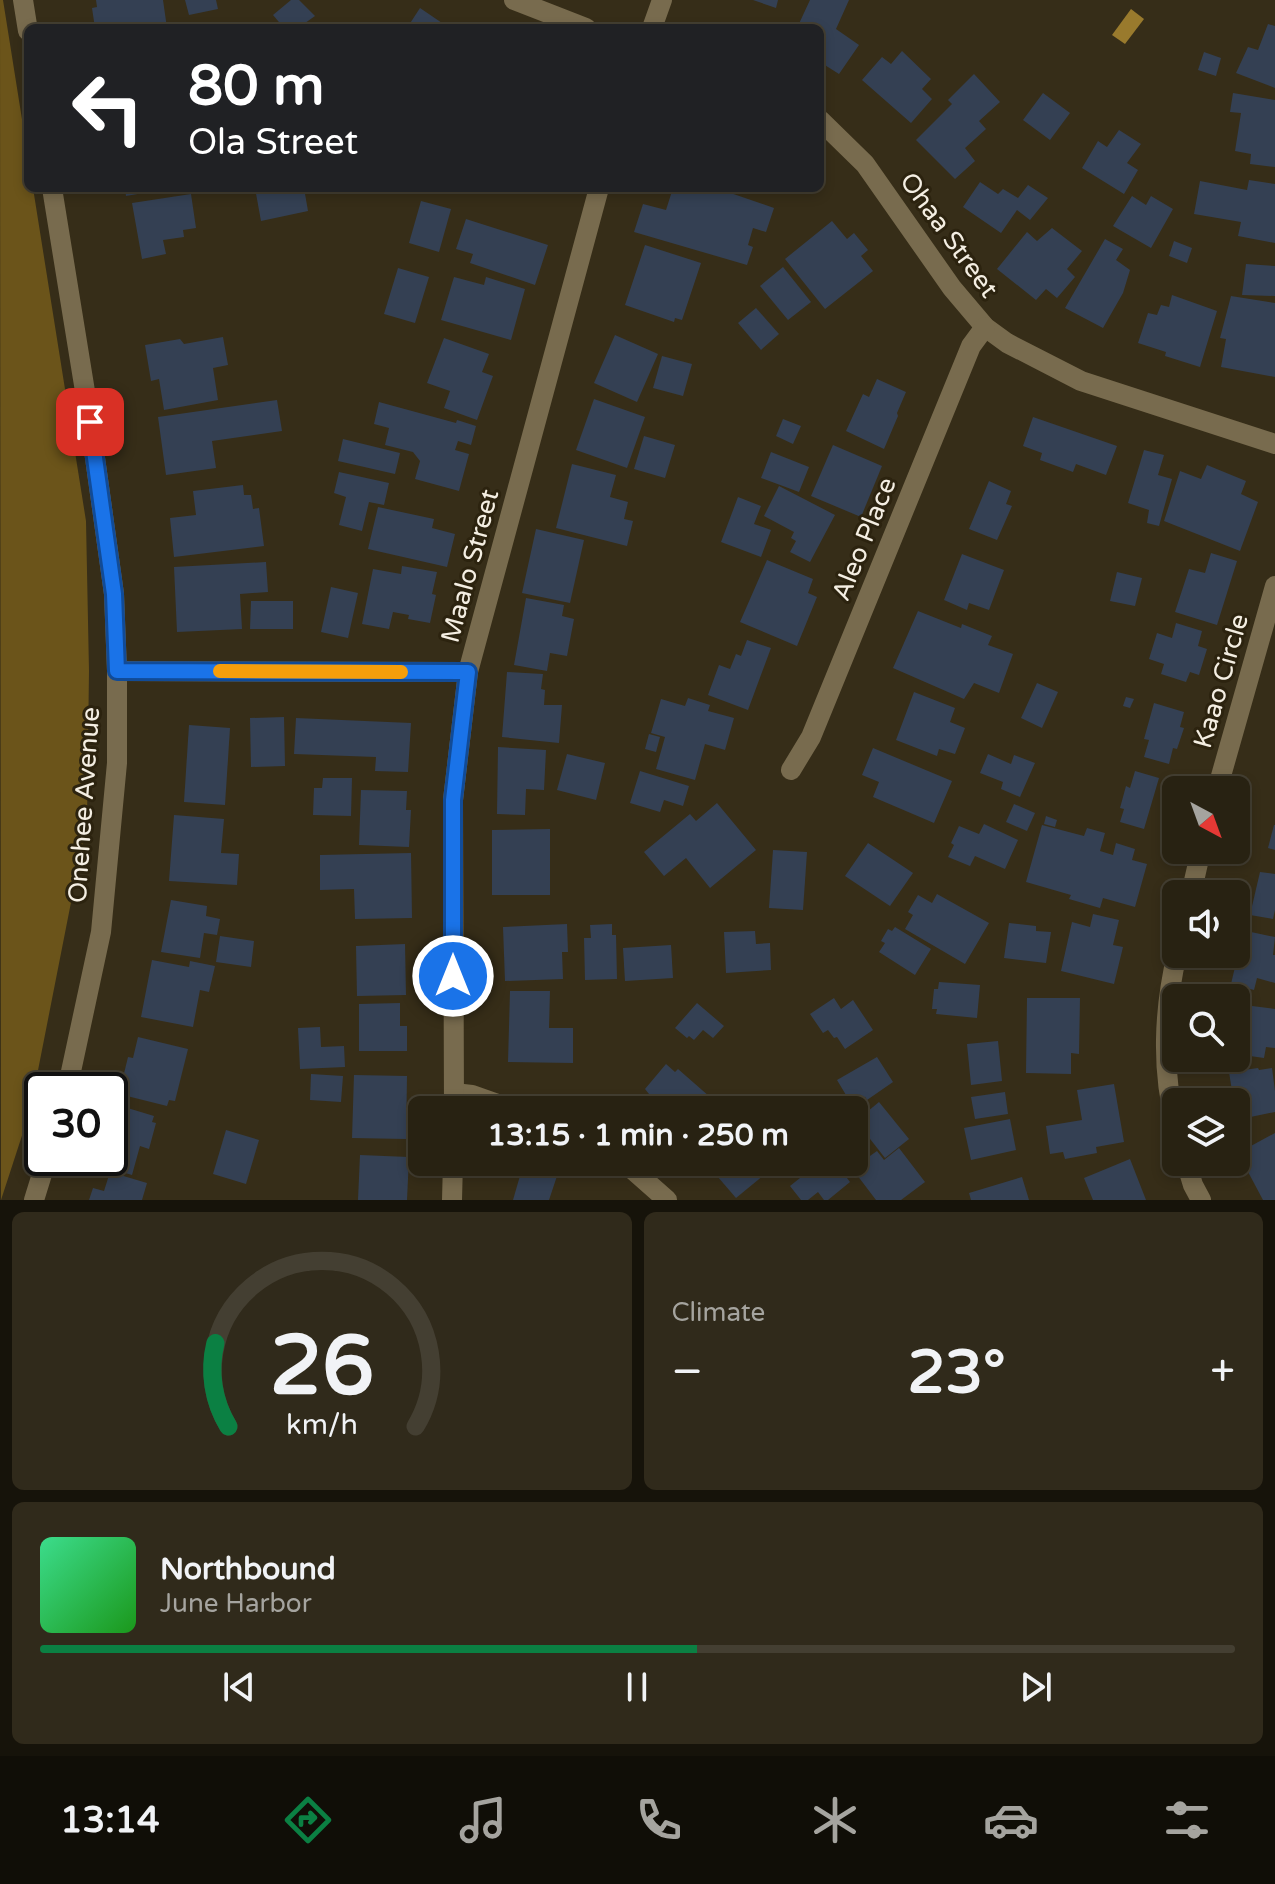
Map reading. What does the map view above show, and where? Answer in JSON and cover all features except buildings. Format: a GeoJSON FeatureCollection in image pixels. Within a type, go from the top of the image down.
{"type":"FeatureCollection","features":[{"type":"Feature","properties":{"kind":"street"},"geometry":{"type":"LineString","coordinates":[[23,0],[27,24]]}},
{"type":"Feature","properties":{"kind":"street"},"geometry":{"type":"LineString","coordinates":[[514,0],[576,24]]}},
{"type":"Feature","properties":{"kind":"street"},"geometry":{"type":"LineString","coordinates":[[653,24],[662,0]]}},
{"type":"Feature","properties":{"kind":"street","name":"Ohaa Street"},"geometry":{"type":"LineString","coordinates":[[824,124],[865,164],[952,288],[985,327],[1007,343],[1081,381],[1275,444]]}},
{"type":"Feature","properties":{"kind":"street","name":"Onehee Avenue"},"geometry":{"type":"LineString","coordinates":[[53,192],[114,594],[117,671],[117,763],[101,932],[71,1072]]}},
{"type":"Feature","properties":{"kind":"street","name":"Maalo Street"},"geometry":{"type":"LineString","coordinates":[[454,1096],[453,800],[468,672],[598,192]]}},
{"type":"Feature","properties":{"kind":"street","name":"Aleo Place"},"geometry":{"type":"LineString","coordinates":[[791,770],[811,737],[971,346],[985,327]]}},
{"type":"Feature","properties":{"kind":"street","name":"Kaao Circle"},"geometry":{"type":"LineString","coordinates":[[1221,776],[1275,586]]}},
{"type":"Feature","properties":{"kind":"street"},"geometry":{"type":"LineString","coordinates":[[117,671],[468,672]]}},
{"type":"Feature","properties":{"kind":"street"},"geometry":{"type":"LineString","coordinates":[[1169,1088],[1166,1047],[1174,968]]}},
{"type":"Feature","properties":{"kind":"street"},"geometry":{"type":"LineString","coordinates":[[34,1200],[41,1176]]}},
{"type":"Feature","properties":{"kind":"street"},"geometry":{"type":"LineString","coordinates":[[452,1200],[453,1176]]}},
{"type":"Feature","properties":{"kind":"street"},"geometry":{"type":"LineString","coordinates":[[640,1176],[667,1200]]}},
{"type":"Feature","properties":{"kind":"street"},"geometry":{"type":"LineString","coordinates":[[1190,1176],[1201,1200]]}},
{"type":"Feature","properties":{"kind":"shaded area"},"geometry":{"type":"Polygon","coordinates":[[[0,0],[3,0],[24,132],[24,192],[34,192],[86,521],[89,671],[87,821],[38,1072],[24,1072],[24,1129],[1,1200],[0,0]]]}},
{"type":"Feature","properties":{"kind":"shaded area"},"geometry":{"type":"Polygon","coordinates":[[[1131,9],[1144,19],[1125,44],[1112,35],[1131,9]]]}},
{"type":"Feature","properties":{"kind":"slow traffic"},"geometry":{"type":"LineString","coordinates":[[220,671],[401,672]]}},
{"type":"Feature","properties":{"kind":"route"},"geometry":{"type":"LineString","coordinates":[[90,422],[114,594],[117,671],[468,672],[453,800],[453,976]]}}]}
